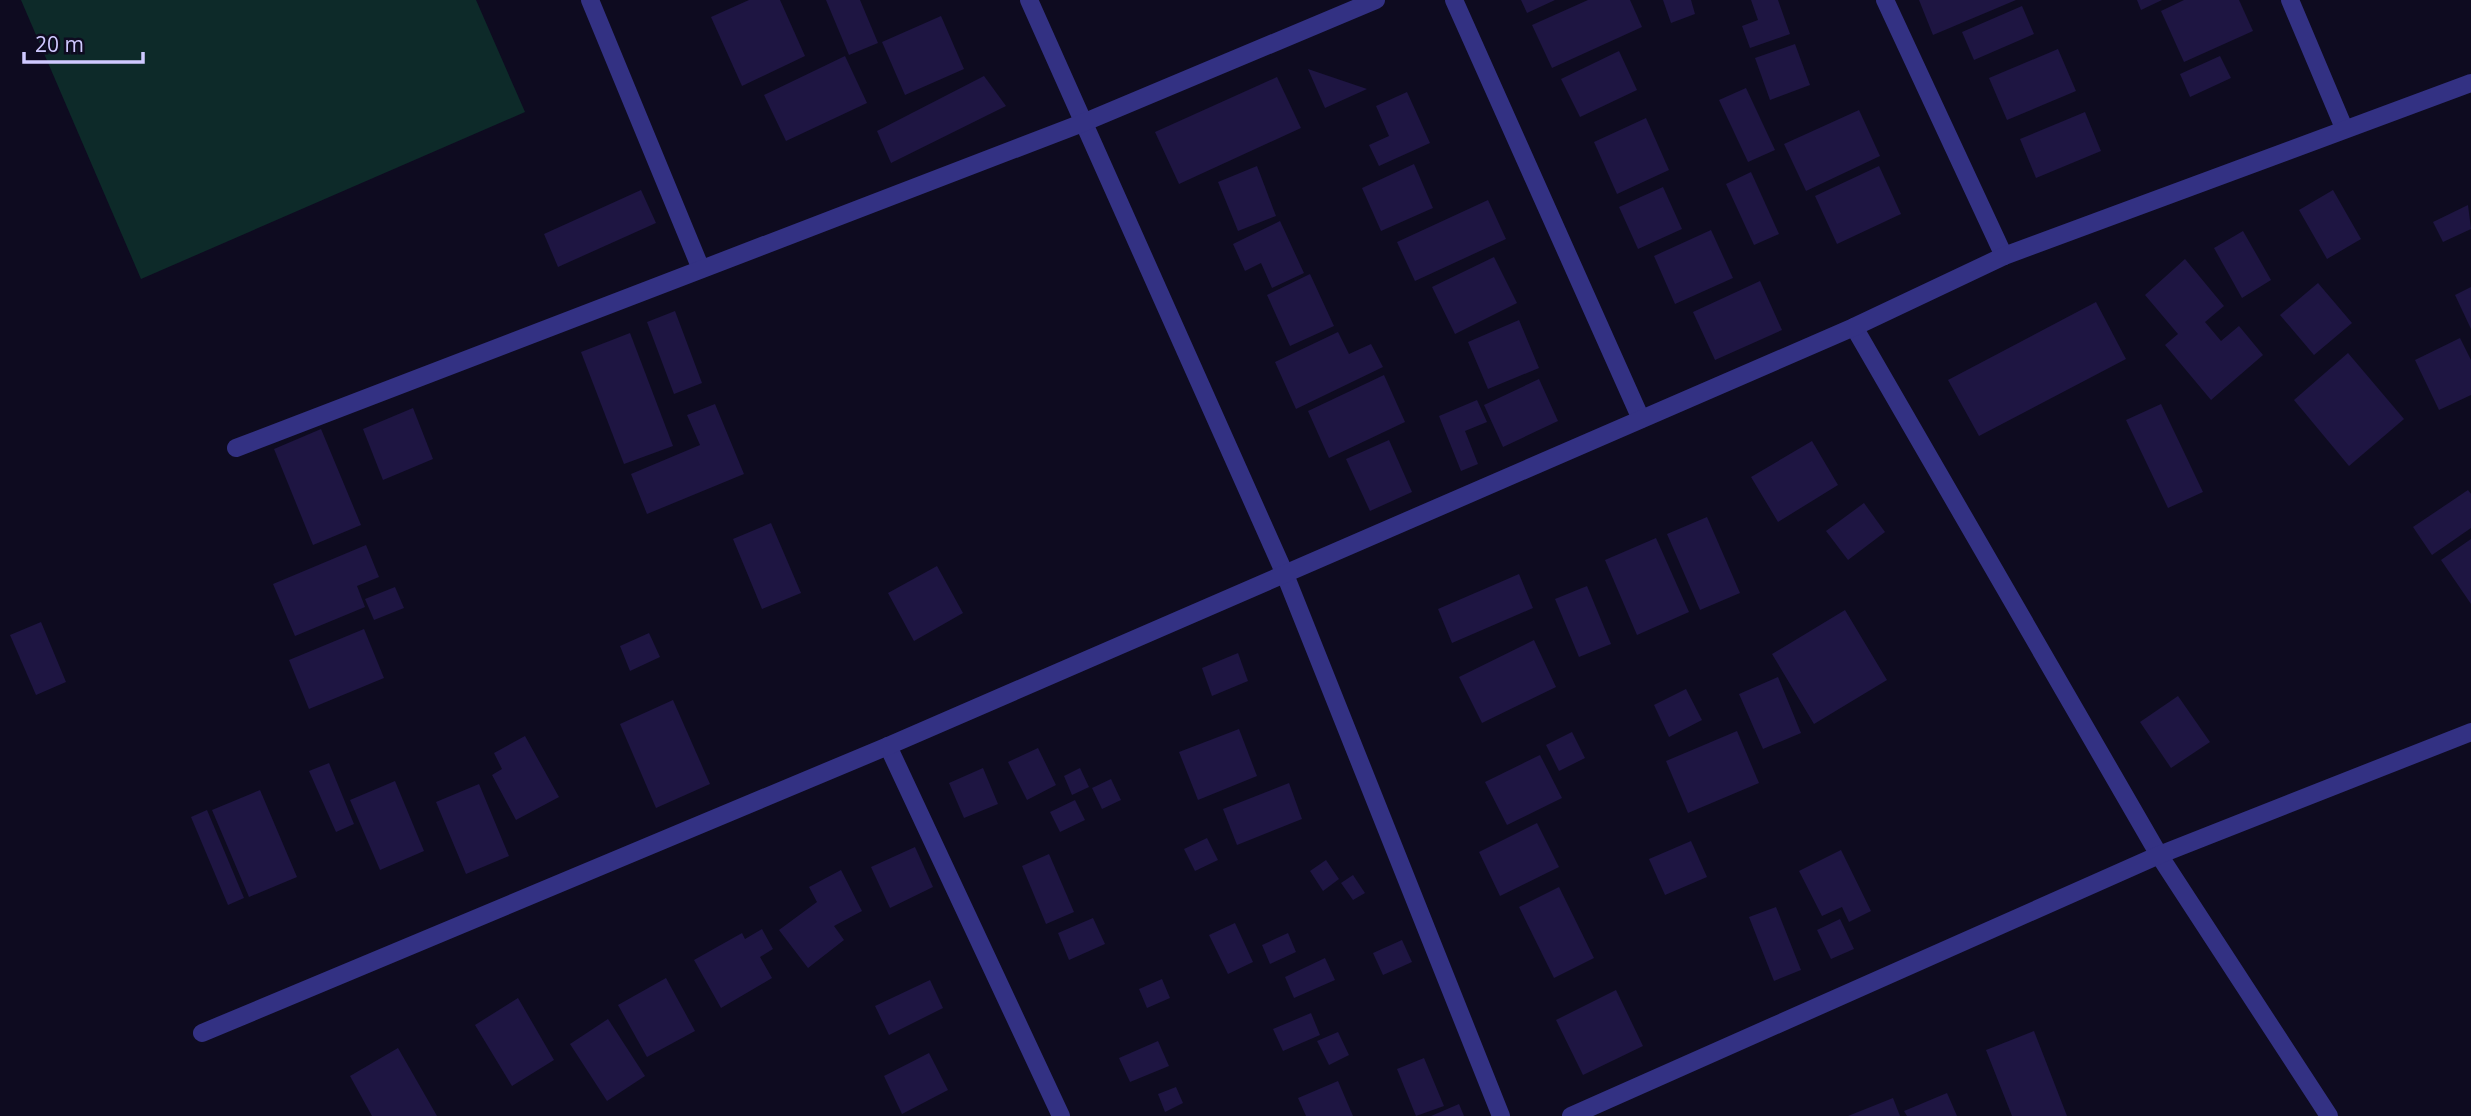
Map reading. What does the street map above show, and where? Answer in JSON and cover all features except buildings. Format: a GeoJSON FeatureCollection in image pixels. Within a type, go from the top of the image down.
{"type":"FeatureCollection","features":[{"type":"Feature","properties":{"kind":"street"},"geometry":{"type":"LineString","coordinates":[[590,0],[701,269]]}},
{"type":"Feature","properties":{"kind":"street"},"geometry":{"type":"LineString","coordinates":[[1029,0],[1284,572],[1501,1116]]}},
{"type":"Feature","properties":{"kind":"street"},"geometry":{"type":"LineString","coordinates":[[236,448],[1085,122],[1376,0]]}},
{"type":"Feature","properties":{"kind":"street"},"geometry":{"type":"LineString","coordinates":[[1454,0],[1642,419]]}},
{"type":"Feature","properties":{"kind":"street"},"geometry":{"type":"LineString","coordinates":[[1885,0],[2004,256]]}},
{"type":"Feature","properties":{"kind":"street"},"geometry":{"type":"LineString","coordinates":[[2291,0],[2344,128]]}},
{"type":"Feature","properties":{"kind":"street"},"geometry":{"type":"LineString","coordinates":[[202,1033],[888,746],[1854,327],[2004,256],[2471,83]]}},
{"type":"Feature","properties":{"kind":"street"},"geometry":{"type":"LineString","coordinates":[[1854,327],[2159,855],[2329,1116]]}},
{"type":"Feature","properties":{"kind":"street"},"geometry":{"type":"LineString","coordinates":[[1572,1116],[2159,855],[2471,732]]}},
{"type":"Feature","properties":{"kind":"street"},"geometry":{"type":"LineString","coordinates":[[888,746],[1061,1116]]}},
{"type":"Feature","properties":{"kind":"green space"},"geometry":{"type":"Polygon","coordinates":[[[21,0],[476,0],[525,112],[141,279],[21,0]]]}}]}
